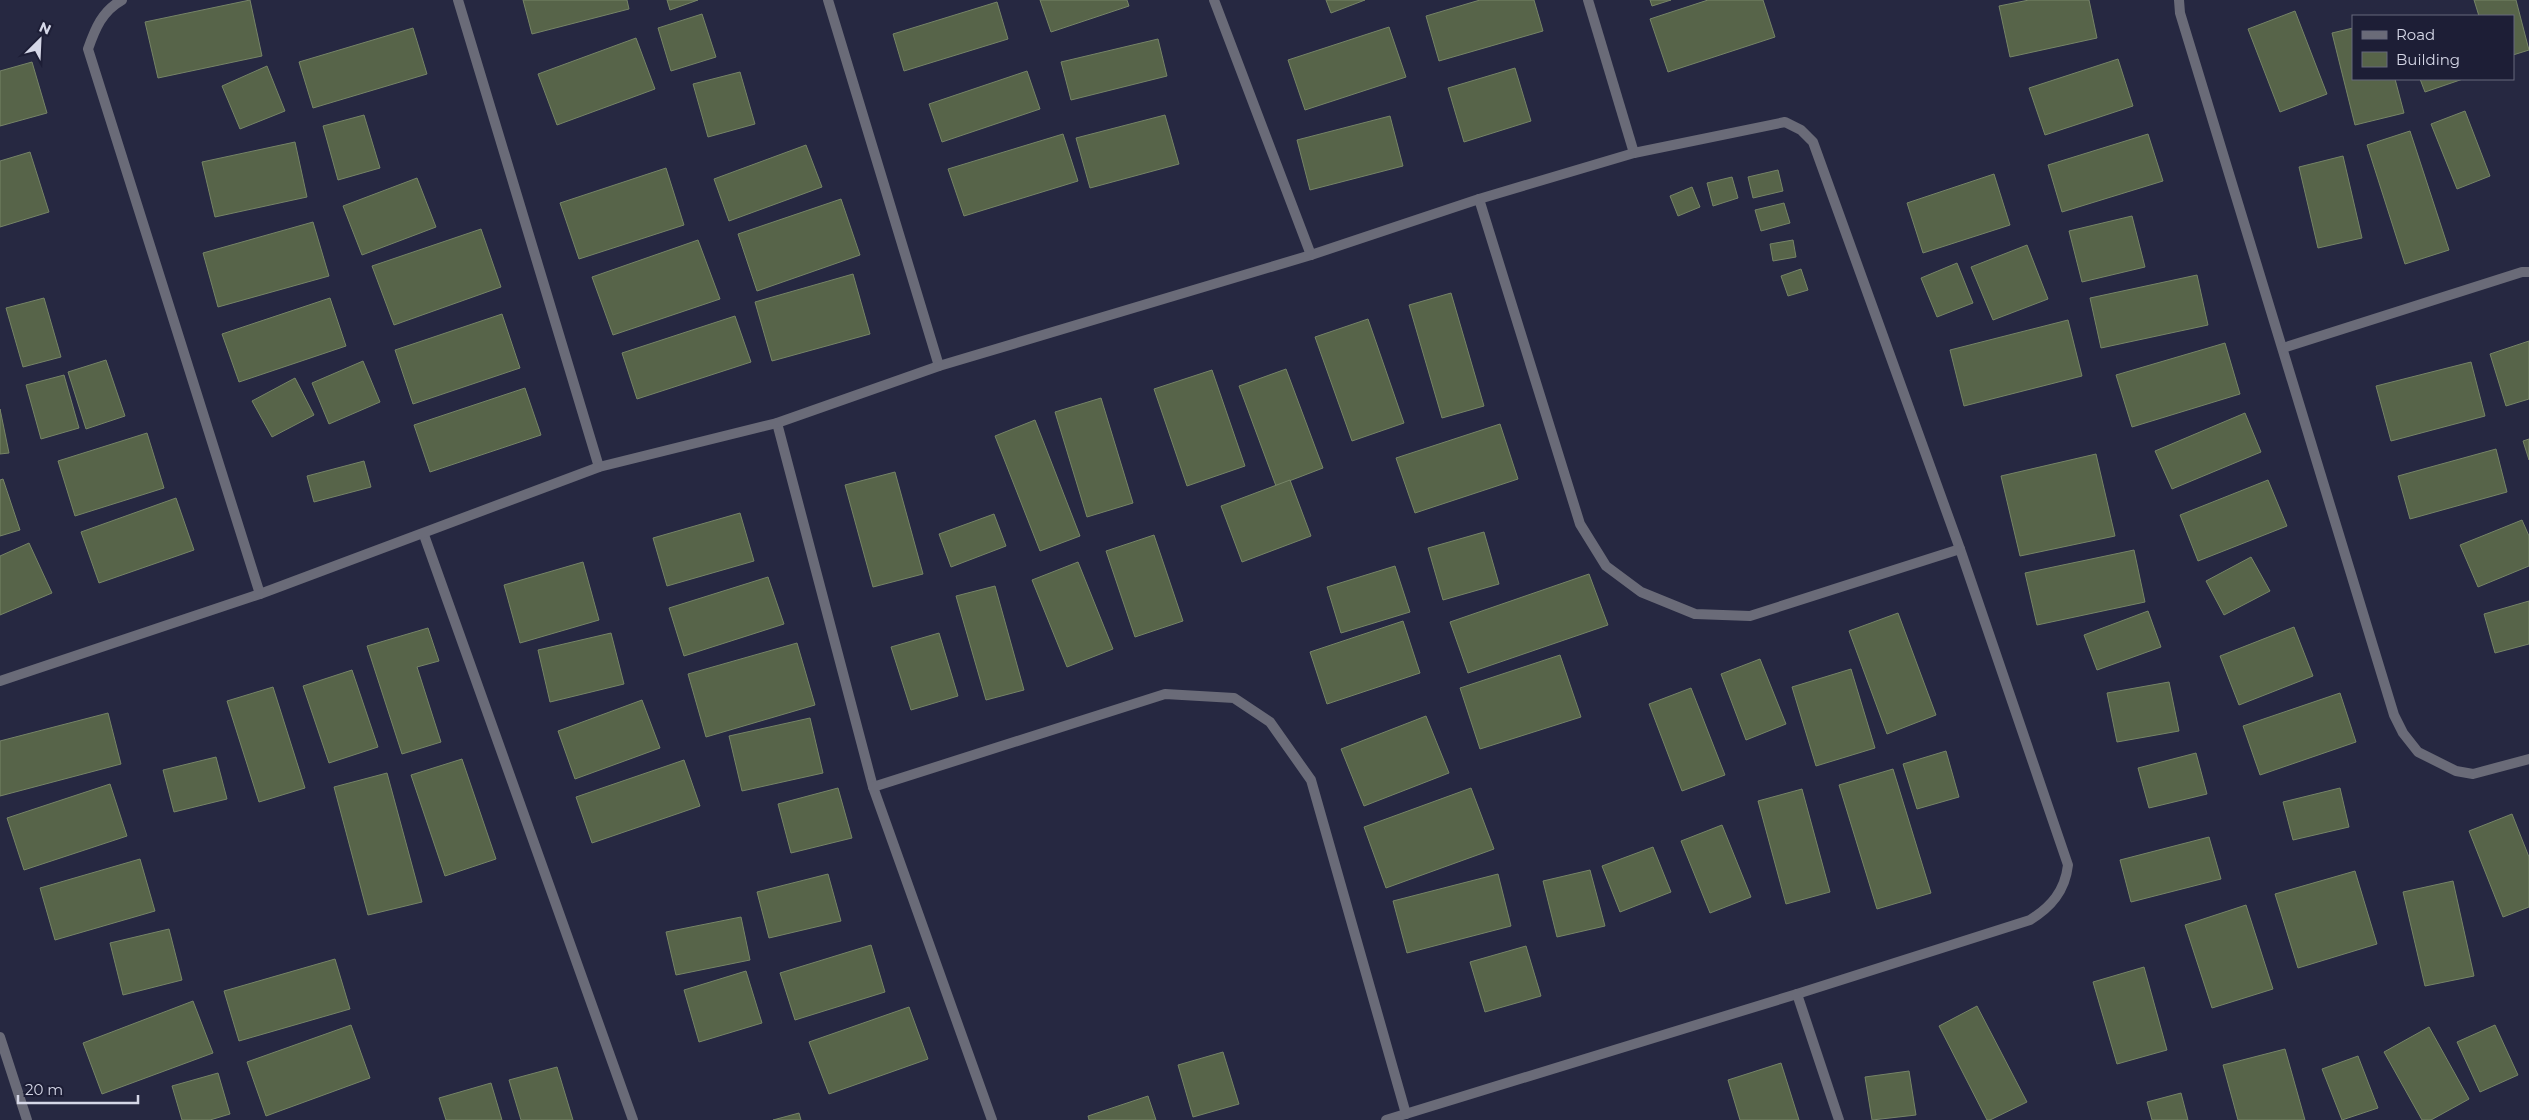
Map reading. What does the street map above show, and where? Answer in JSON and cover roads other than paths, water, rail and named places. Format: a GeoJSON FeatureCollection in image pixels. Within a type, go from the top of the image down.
{"type":"FeatureCollection","features":[{"type":"Feature","properties":{"kind":"street"},"geometry":{"type":"LineString","coordinates":[[122,0],[110,6],[96,26],[88,50],[260,594]]}},
{"type":"Feature","properties":{"kind":"street"},"geometry":{"type":"LineString","coordinates":[[458,0],[599,467]]}},
{"type":"Feature","properties":{"kind":"street"},"geometry":{"type":"LineString","coordinates":[[828,0],[938,366]]}},
{"type":"Feature","properties":{"kind":"street"},"geometry":{"type":"LineString","coordinates":[[1214,0],[1311,255]]}},
{"type":"Feature","properties":{"kind":"street"},"geometry":{"type":"LineString","coordinates":[[1588,0],[1634,153]]}},
{"type":"Feature","properties":{"kind":"street"},"geometry":{"type":"LineString","coordinates":[[2179,0],[2180,13],[2394,715],[2403,733],[2418,752],[2456,771],[2473,774],[2529,758]]}},
{"type":"Feature","properties":{"kind":"street"},"geometry":{"type":"LineString","coordinates":[[0,681],[260,594],[424,535],[599,467],[777,423],[938,366],[1311,255],[1479,200],[1634,153],[1784,122],[1801,130],[1813,142],[1960,549],[2068,865],[2066,880],[2058,896],[2044,912],[2030,920],[1797,994],[1386,1120]]}},
{"type":"Feature","properties":{"kind":"street"},"geometry":{"type":"LineString","coordinates":[[1479,200],[1580,524],[1606,566],[1641,592],[1695,614],[1750,616],[1960,549]]}},
{"type":"Feature","properties":{"kind":"street"},"geometry":{"type":"LineString","coordinates":[[2283,348],[2522,272],[2529,272]]}},
{"type":"Feature","properties":{"kind":"street"},"geometry":{"type":"LineString","coordinates":[[777,423],[873,787],[992,1120]]}},
{"type":"Feature","properties":{"kind":"street"},"geometry":{"type":"LineString","coordinates":[[424,535],[633,1120]]}},
{"type":"Feature","properties":{"kind":"street"},"geometry":{"type":"LineString","coordinates":[[873,787],[1165,694],[1234,698],[1270,722],[1311,780],[1406,1114]]}},
{"type":"Feature","properties":{"kind":"street"},"geometry":{"type":"LineString","coordinates":[[1797,994],[1839,1120]]}},
{"type":"Feature","properties":{"kind":"street"},"geometry":{"type":"LineString","coordinates":[[0,1037],[27,1120]]}}]}
